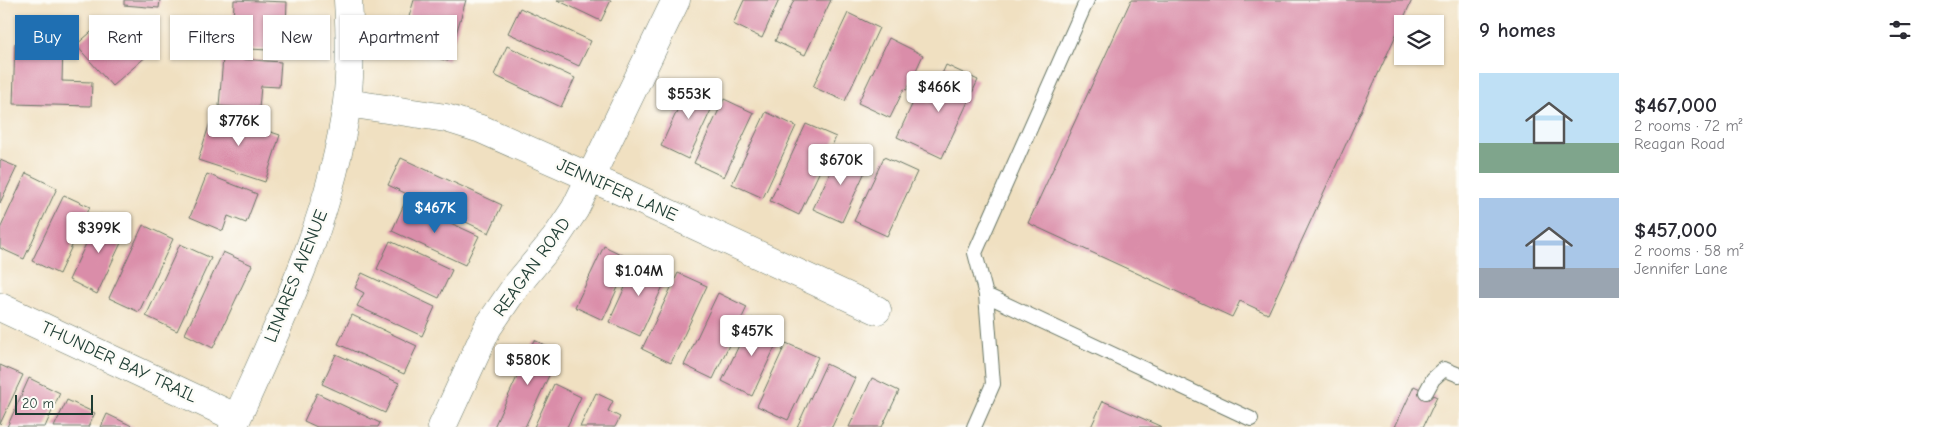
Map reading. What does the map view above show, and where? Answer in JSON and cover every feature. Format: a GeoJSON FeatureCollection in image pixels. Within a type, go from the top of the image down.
{"type":"FeatureCollection","features":[{"type":"Feature","properties":{"kind":"street","name":"LINARES AVENUE"},"geometry":{"type":"LineString","coordinates":[[235,422],[312,245],[331,186],[347,103],[349,70],[348,0]]}},
{"type":"Feature","properties":{"kind":"street","name":"REAGAN ROAD"},"geometry":{"type":"LineString","coordinates":[[442,427],[488,327],[516,286],[555,239],[574,209],[676,0]]}},
{"type":"Feature","properties":{"kind":"street","name":"JENNIFER LANE"},"geometry":{"type":"LineString","coordinates":[[347,103],[446,118],[481,129],[877,310]]}},
{"type":"Feature","properties":{"kind":"street","name":"THUNDER BAY TRAIL"},"geometry":{"type":"LineString","coordinates":[[0,307],[235,422]]}},
{"type":"Feature","properties":{"kind":"lane"},"geometry":{"type":"LineString","coordinates":[[974,427],[994,384],[986,295],[975,253],[1087,0]]}},
{"type":"Feature","properties":{"kind":"lane"},"geometry":{"type":"LineString","coordinates":[[986,295],[1250,419]]}},
{"type":"Feature","properties":{"kind":"lane"},"geometry":{"type":"LineString","coordinates":[[1426,392],[1433,379],[1444,369],[1459,375]]}},
{"type":"Feature","properties":{"kind":"building"},"geometry":{"type":"Polygon","coordinates":[[[124,0],[160,0],[159,8],[124,5],[124,0]]]}},
{"type":"Feature","properties":{"kind":"building"},"geometry":{"type":"Polygon","coordinates":[[[234,0],[287,2],[286,15],[263,15],[263,50],[253,49],[253,15],[233,15],[234,0]]]}},
{"type":"Feature","properties":{"kind":"building"},"geometry":{"type":"Polygon","coordinates":[[[414,0],[466,0],[457,30],[457,15],[410,15],[414,0]]]}},
{"type":"Feature","properties":{"kind":"building"},"geometry":{"type":"Polygon","coordinates":[[[557,0],[611,0],[601,21],[557,0]]]}},
{"type":"Feature","properties":{"kind":"building"},"geometry":{"type":"Polygon","coordinates":[[[744,0],[779,0],[762,38],[733,24],[744,0]]]}},
{"type":"Feature","properties":{"kind":"building"},"geometry":{"type":"Polygon","coordinates":[[[794,0],[831,0],[805,55],[775,41],[794,0]]]}},
{"type":"Feature","properties":{"kind":"building"},"geometry":{"type":"Polygon","coordinates":[[[1131,0],[1412,0],[1405,15],[1394,15],[1394,39],[1268,314],[1240,301],[1232,317],[1028,223],[1131,0]]]}},
{"type":"Feature","properties":{"kind":"building"},"geometry":{"type":"Polygon","coordinates":[[[520,8],[591,41],[579,66],[508,33],[520,8]]]}},
{"type":"Feature","properties":{"kind":"building"},"geometry":{"type":"Polygon","coordinates":[[[848,13],[879,28],[845,101],[813,87],[848,13]]]}},
{"type":"Feature","properties":{"kind":"building"},"geometry":{"type":"Polygon","coordinates":[[[89,34],[89,60],[79,48],[79,42],[89,34]]]}},
{"type":"Feature","properties":{"kind":"building"},"geometry":{"type":"Polygon","coordinates":[[[889,38],[923,55],[907,90],[904,89],[890,118],[858,103],[889,38]]]}},
{"type":"Feature","properties":{"kind":"building"},"geometry":{"type":"Polygon","coordinates":[[[15,43],[15,60],[63,60],[62,81],[92,82],[91,106],[13,104],[15,43]]]}},
{"type":"Feature","properties":{"kind":"building"},"geometry":{"type":"Polygon","coordinates":[[[507,46],[575,78],[561,107],[494,75],[507,46]]]}},
{"type":"Feature","properties":{"kind":"building"},"geometry":{"type":"Polygon","coordinates":[[[89,60],[142,60],[112,86],[89,60]]]}},
{"type":"Feature","properties":{"kind":"building"},"geometry":{"type":"Polygon","coordinates":[[[223,60],[281,62],[279,87],[261,86],[259,109],[219,106],[223,60]]]}},
{"type":"Feature","properties":{"kind":"building"},"geometry":{"type":"Polygon","coordinates":[[[946,65],[978,80],[942,158],[897,137],[916,96],[929,103],[946,65]]]}},
{"type":"Feature","properties":{"kind":"building"},"geometry":{"type":"Polygon","coordinates":[[[690,82],[718,95],[688,159],[661,146],[690,82]]]}},
{"type":"Feature","properties":{"kind":"building"},"geometry":{"type":"Polygon","coordinates":[[[724,99],[754,113],[724,177],[694,163],[724,99]]]}},
{"type":"Feature","properties":{"kind":"building"},"geometry":{"type":"Polygon","coordinates":[[[766,112],[796,126],[763,198],[732,184],[766,112]]]}},
{"type":"Feature","properties":{"kind":"building"},"geometry":{"type":"Polygon","coordinates":[[[213,113],[280,135],[265,182],[198,160],[213,113]]]}},
{"type":"Feature","properties":{"kind":"building"},"geometry":{"type":"Polygon","coordinates":[[[806,124],[836,137],[799,215],[770,201],[806,124]]]}},
{"type":"Feature","properties":{"kind":"building"},"geometry":{"type":"Polygon","coordinates":[[[841,149],[869,163],[842,222],[813,209],[841,149]]]}},
{"type":"Feature","properties":{"kind":"building"},"geometry":{"type":"Polygon","coordinates":[[[884,157],[917,172],[887,236],[854,221],[884,157]]]}},
{"type":"Feature","properties":{"kind":"building"},"geometry":{"type":"Polygon","coordinates":[[[401,158],[502,205],[489,233],[388,185],[401,158]]]}},
{"type":"Feature","properties":{"kind":"building"},"geometry":{"type":"Polygon","coordinates":[[[0,160],[17,167],[0,203],[0,160]]]}},
{"type":"Feature","properties":{"kind":"building"},"geometry":{"type":"Polygon","coordinates":[[[26,173],[57,188],[24,259],[0,248],[0,229],[26,173]]]}},
{"type":"Feature","properties":{"kind":"building"},"geometry":{"type":"Polygon","coordinates":[[[207,174],[257,194],[246,223],[228,216],[223,231],[190,217],[207,174]]]}},
{"type":"Feature","properties":{"kind":"building"},"geometry":{"type":"Polygon","coordinates":[[[64,195],[90,207],[59,274],[32,261],[64,195]]]}},
{"type":"Feature","properties":{"kind":"building"},"geometry":{"type":"Polygon","coordinates":[[[405,202],[479,236],[465,265],[392,231],[405,202]]]}},
{"type":"Feature","properties":{"kind":"building"},"geometry":{"type":"Polygon","coordinates":[[[100,214],[128,228],[97,294],[69,280],[100,214]]]}},
{"type":"Feature","properties":{"kind":"building"},"geometry":{"type":"Polygon","coordinates":[[[143,225],[173,239],[139,312],[109,298],[143,225]]]}},
{"type":"Feature","properties":{"kind":"building"},"geometry":{"type":"Polygon","coordinates":[[[390,241],[452,270],[439,298],[377,269],[390,241]]]}},
{"type":"Feature","properties":{"kind":"building"},"geometry":{"type":"Polygon","coordinates":[[[180,244],[211,258],[177,331],[146,316],[180,244]]]}},
{"type":"Feature","properties":{"kind":"building"},"geometry":{"type":"Polygon","coordinates":[[[604,246],[631,259],[603,320],[575,307],[604,246]]]}},
{"type":"Feature","properties":{"kind":"building"},"geometry":{"type":"Polygon","coordinates":[[[223,252],[252,265],[213,348],[185,334],[223,252]]]}},
{"type":"Feature","properties":{"kind":"building"},"geometry":{"type":"Polygon","coordinates":[[[638,259],[669,273],[640,336],[609,322],[638,259]]]}},
{"type":"Feature","properties":{"kind":"building"},"geometry":{"type":"Polygon","coordinates":[[[362,273],[435,307],[422,336],[357,306],[364,293],[355,288],[362,273]]]}},
{"type":"Feature","properties":{"kind":"building"},"geometry":{"type":"Polygon","coordinates":[[[678,273],[707,286],[671,363],[642,349],[678,273]]]}},
{"type":"Feature","properties":{"kind":"building"},"geometry":{"type":"Polygon","coordinates":[[[718,293],[747,307],[713,379],[684,365],[718,293]]]}},
{"type":"Feature","properties":{"kind":"building"},"geometry":{"type":"Polygon","coordinates":[[[352,315],[417,346],[404,374],[338,344],[352,315]]]}},
{"type":"Feature","properties":{"kind":"building"},"geometry":{"type":"Polygon","coordinates":[[[752,318],[782,332],[752,396],[722,381],[752,318]]]}},
{"type":"Feature","properties":{"kind":"building"},"geometry":{"type":"Polygon","coordinates":[[[534,340],[560,352],[525,427],[494,427],[534,340]]]}},
{"type":"Feature","properties":{"kind":"building"},"geometry":{"type":"Polygon","coordinates":[[[786,343],[818,357],[788,420],[757,406],[786,343]]]}},
{"type":"Feature","properties":{"kind":"building"},"geometry":{"type":"Polygon","coordinates":[[[336,354],[399,383],[385,413],[322,384],[336,354]]]}},
{"type":"Feature","properties":{"kind":"building"},"geometry":{"type":"Polygon","coordinates":[[[826,364],[855,378],[832,427],[797,427],[826,364]]]}},
{"type":"Feature","properties":{"kind":"building"},"geometry":{"type":"Polygon","coordinates":[[[0,365],[23,375],[0,424],[0,365]]]}},
{"type":"Feature","properties":{"kind":"building"},"geometry":{"type":"Polygon","coordinates":[[[29,378],[60,393],[45,427],[7,427],[29,378]]]}},
{"type":"Feature","properties":{"kind":"building"},"geometry":{"type":"Polygon","coordinates":[[[872,378],[899,391],[882,427],[849,427],[872,378]]]}},
{"type":"Feature","properties":{"kind":"building"},"geometry":{"type":"Polygon","coordinates":[[[554,384],[581,397],[567,427],[534,427],[554,384]]]}},
{"type":"Feature","properties":{"kind":"building"},"geometry":{"type":"Polygon","coordinates":[[[1414,386],[1437,397],[1423,427],[1395,427],[1414,386]]]}},
{"type":"Feature","properties":{"kind":"building"},"geometry":{"type":"Polygon","coordinates":[[[317,393],[380,423],[378,427],[317,427],[304,421],[317,393]]]}},
{"type":"Feature","properties":{"kind":"building"},"geometry":{"type":"Polygon","coordinates":[[[596,393],[613,401],[608,411],[620,417],[615,427],[580,427],[596,393]]]}},
{"type":"Feature","properties":{"kind":"building"},"geometry":{"type":"Polygon","coordinates":[[[67,400],[95,413],[88,427],[54,427],[67,400]]]}},
{"type":"Feature","properties":{"kind":"building"},"geometry":{"type":"Polygon","coordinates":[[[1103,401],[1162,427],[1091,427],[1103,401]]]}},
{"type":"Feature","properties":{"kind":"building"},"geometry":{"type":"Polygon","coordinates":[[[107,414],[134,427],[101,427],[107,414]]]}}]}
